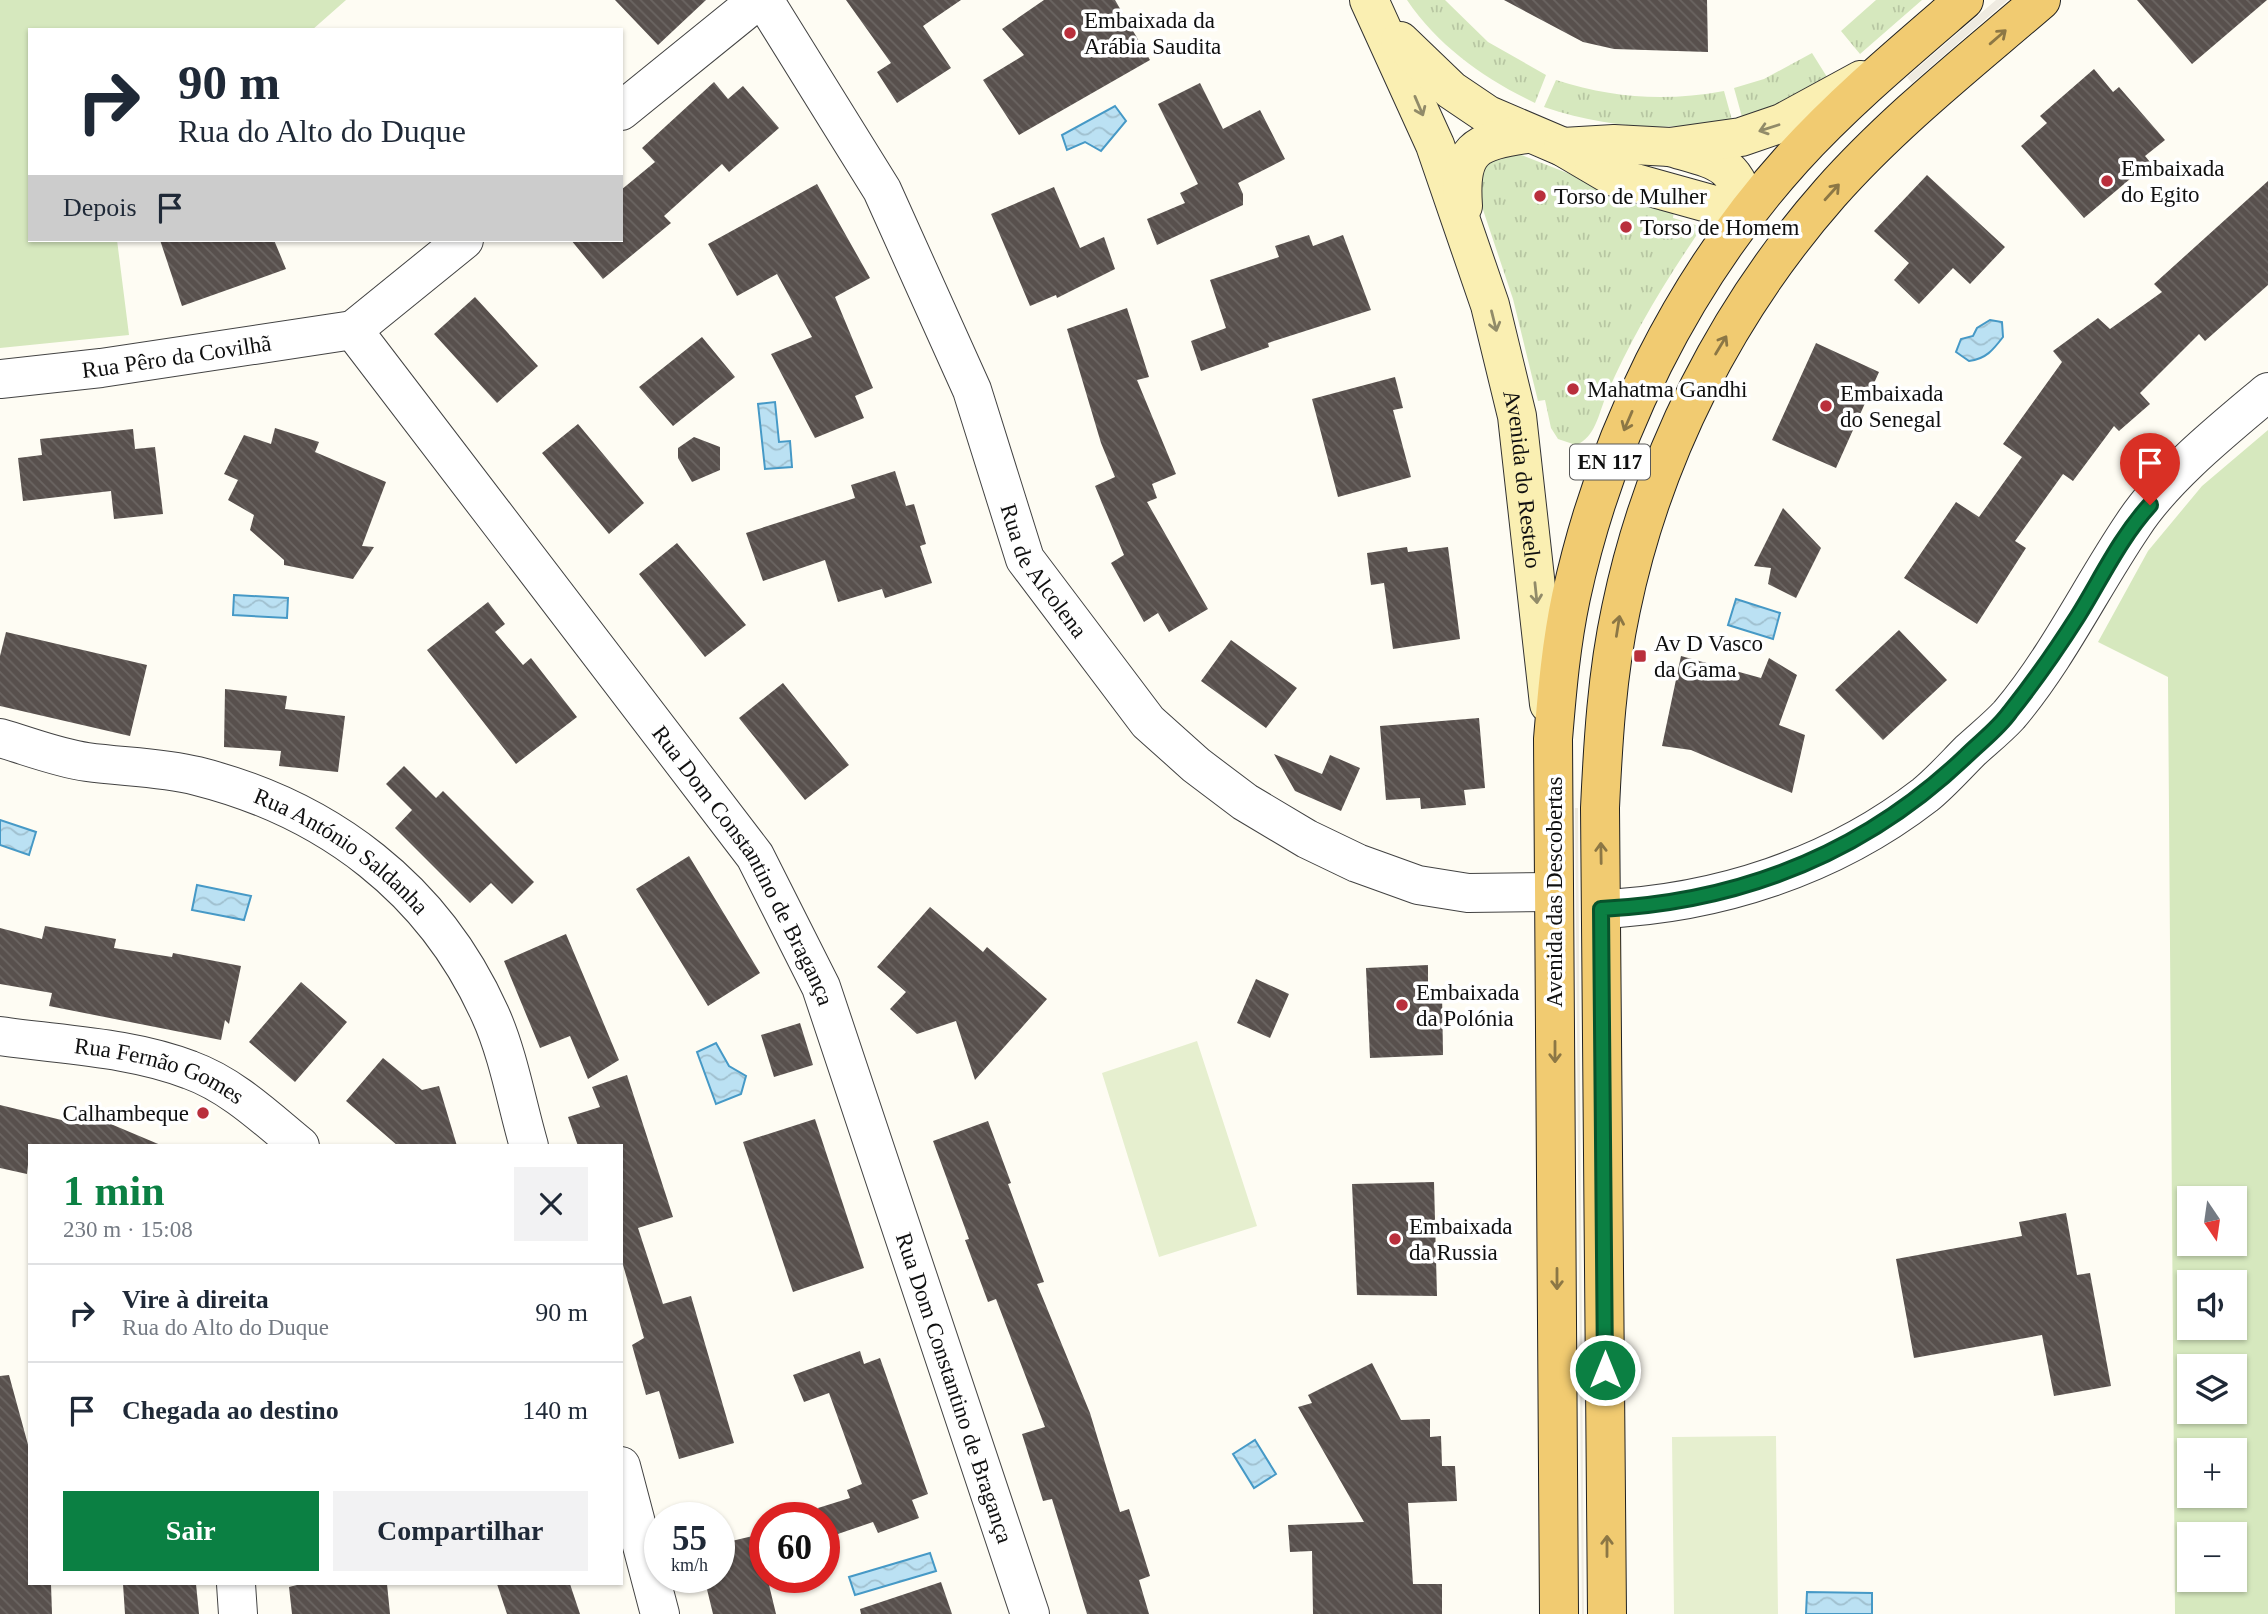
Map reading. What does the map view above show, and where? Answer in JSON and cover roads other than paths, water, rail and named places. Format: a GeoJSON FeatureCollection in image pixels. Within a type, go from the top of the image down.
{"type":"FeatureCollection","features":[{"type":"Feature","properties":{"kind":"main road","name":"EN 117"},"geometry":{"type":"LineString","coordinates":[[1747,214],[1792,159],[1893,61],[1964,0]]}},
{"type":"Feature","properties":{"kind":"main road","name":"Avenida das Descobertas"},"geometry":{"type":"LineString","coordinates":[[1607,1614],[1600,808],[1609,675],[1620,609],[1637,543],[1658,480],[1696,393],[1749,299],[1788,244],[1877,144],[2041,0]]}},
{"type":"Feature","properties":{"kind":"main road","name":"Avenida das Descobertas"},"geometry":{"type":"LineString","coordinates":[[1559,1614],[1553,739],[1571,599],[1588,529],[1611,462],[1670,333],[1706,272],[1747,214]]}},
{"type":"Feature","properties":{"kind":"main road"},"geometry":{"type":"LineString","coordinates":[[1747,214],[1788,244]]}},
{"type":"Feature","properties":{"kind":"street"},"geometry":{"type":"LineString","coordinates":[[623,109],[758,0]]}},
{"type":"Feature","properties":{"kind":"street","name":"Rua de Alcolena"},"geometry":{"type":"LineString","coordinates":[[764,0],[882,190],[972,390],[1025,559],[1148,722],[1196,765],[1245,802],[1307,839],[1357,863],[1418,885],[1468,893],[1553,892]]}},
{"type":"Feature","properties":{"kind":"street","name":"Avenida do Restelo"},"geometry":{"type":"LineString","coordinates":[[1370,0],[1389,28],[1418,61],[1451,90],[1488,115],[1527,134],[1563,147],[1614,177],[1747,214],[1742,188],[1731,172],[1713,159],[1670,147]]}},
{"type":"Feature","properties":{"kind":"street","name":"Avenida do Restelo"},"geometry":{"type":"LineString","coordinates":[[1370,0],[1436,145],[1465,224],[1490,305],[1517,416],[1553,739]]}},
{"type":"Feature","properties":{"kind":"street","name":"Avenida do Restelo"},"geometry":{"type":"LineString","coordinates":[[1563,147],[1614,144],[1670,147],[1741,137],[1782,123],[1820,105],[1893,61]]}},
{"type":"Feature","properties":{"kind":"street","name":"Avenida do Restelo"},"geometry":{"type":"LineString","coordinates":[[1465,224],[1461,175],[1467,159],[1478,146],[1492,138],[1527,134]]}},
{"type":"Feature","properties":{"kind":"street"},"geometry":{"type":"LineString","coordinates":[[353,330],[462,242]]}},
{"type":"Feature","properties":{"kind":"street","name":"Rua Pêro da Covilhã"},"geometry":{"type":"LineString","coordinates":[[0,379],[101,368],[353,330]]}},
{"type":"Feature","properties":{"kind":"street","name":"Rua Dom Constantino de Bragança"},"geometry":{"type":"LineString","coordinates":[[353,330],[755,856],[821,987],[1030,1614]]}},
{"type":"Feature","properties":{"kind":"street"},"geometry":{"type":"LineString","coordinates":[[1601,909],[1644,907],[1709,897],[1765,880],[1824,858],[1925,794],[2009,715],[2076,618],[2134,522],[2196,454],[2268,392]]}},
{"type":"Feature","properties":{"kind":"street","name":"Rua António Saldanha"},"geometry":{"type":"LineString","coordinates":[[0,738],[83,762],[194,775],[260,794],[324,827],[376,864],[423,909],[461,958],[491,1016],[528,1144]]}},
{"type":"Feature","properties":{"kind":"street","name":"Rua Fernão Gomes"},"geometry":{"type":"LineString","coordinates":[[0,1037],[143,1056],[192,1070],[244,1100],[298,1144]]}},
{"type":"Feature","properties":{"kind":"street"},"geometry":{"type":"LineString","coordinates":[[623,1474],[660,1614]]}},
{"type":"Feature","properties":{"kind":"street"},"geometry":{"type":"LineString","coordinates":[[236,1585],[238,1614]]}},
{"type":"Feature","properties":{"kind":"water"},"geometry":{"type":"Polygon","coordinates":[[[1115,106],[1126,121],[1101,151],[1085,142],[1067,150],[1062,135],[1115,106]]]}},
{"type":"Feature","properties":{"kind":"water"},"geometry":{"type":"Polygon","coordinates":[[[1990,320],[2002,322],[2003,337],[1992,350],[1985,356],[1969,361],[1956,352],[1961,339],[1973,336],[1977,328],[1990,320]]]}},
{"type":"Feature","properties":{"kind":"water"},"geometry":{"type":"Polygon","coordinates":[[[775,402],[779,442],[790,441],[792,467],[765,469],[758,404],[775,402]]]}},
{"type":"Feature","properties":{"kind":"water"},"geometry":{"type":"Polygon","coordinates":[[[234,595],[288,598],[287,618],[233,615],[234,595]]]}},
{"type":"Feature","properties":{"kind":"water"},"geometry":{"type":"Polygon","coordinates":[[[1736,599],[1780,613],[1773,639],[1728,625],[1736,599]]]}},
{"type":"Feature","properties":{"kind":"water"},"geometry":{"type":"Polygon","coordinates":[[[0,820],[36,832],[29,855],[0,845],[0,820]]]}},
{"type":"Feature","properties":{"kind":"water"},"geometry":{"type":"Polygon","coordinates":[[[197,885],[251,896],[244,920],[192,910],[197,885]]]}},
{"type":"Feature","properties":{"kind":"water"},"geometry":{"type":"Polygon","coordinates":[[[716,1043],[729,1066],[746,1076],[741,1094],[716,1104],[697,1052],[716,1043]]]}},
{"type":"Feature","properties":{"kind":"water"},"geometry":{"type":"Polygon","coordinates":[[[1255,1440],[1276,1474],[1254,1488],[1233,1454],[1255,1440]]]}},
{"type":"Feature","properties":{"kind":"water"},"geometry":{"type":"Polygon","coordinates":[[[930,1553],[936,1571],[855,1595],[849,1577],[930,1553]]]}},
{"type":"Feature","properties":{"kind":"water"},"geometry":{"type":"Polygon","coordinates":[[[1807,1592],[1872,1593],[1872,1614],[1806,1614],[1807,1592]]]}},
{"type":"Feature","properties":{"kind":"place","name":"Embaixada da Arábia Saudita"},"geometry":{"type":"Point","coordinates":[1070,33]}},
{"type":"Feature","properties":{"kind":"place","name":"Embaixada do Egito"},"geometry":{"type":"Point","coordinates":[2107,181]}},
{"type":"Feature","properties":{"kind":"place","name":"Torso de Mulher"},"geometry":{"type":"Point","coordinates":[1540,196]}},
{"type":"Feature","properties":{"kind":"place","name":"Torso de Homem"},"geometry":{"type":"Point","coordinates":[1626,227]}},
{"type":"Feature","properties":{"kind":"place","name":"Mahatma Gandhi"},"geometry":{"type":"Point","coordinates":[1573,389]}},
{"type":"Feature","properties":{"kind":"place","name":"Embaixada do Senegal"},"geometry":{"type":"Point","coordinates":[1826,406]}},
{"type":"Feature","properties":{"kind":"place","name":"Av D Vasco da Gama"},"geometry":{"type":"Point","coordinates":[1640,656]}},
{"type":"Feature","properties":{"kind":"place","name":"Embaixada da Polónia"},"geometry":{"type":"Point","coordinates":[1402,1005]}},
{"type":"Feature","properties":{"kind":"place","name":"Calhambeque"},"geometry":{"type":"Point","coordinates":[203,1113]}},
{"type":"Feature","properties":{"kind":"place","name":"Embaixada da Russia"},"geometry":{"type":"Point","coordinates":[1395,1239]}}]}
